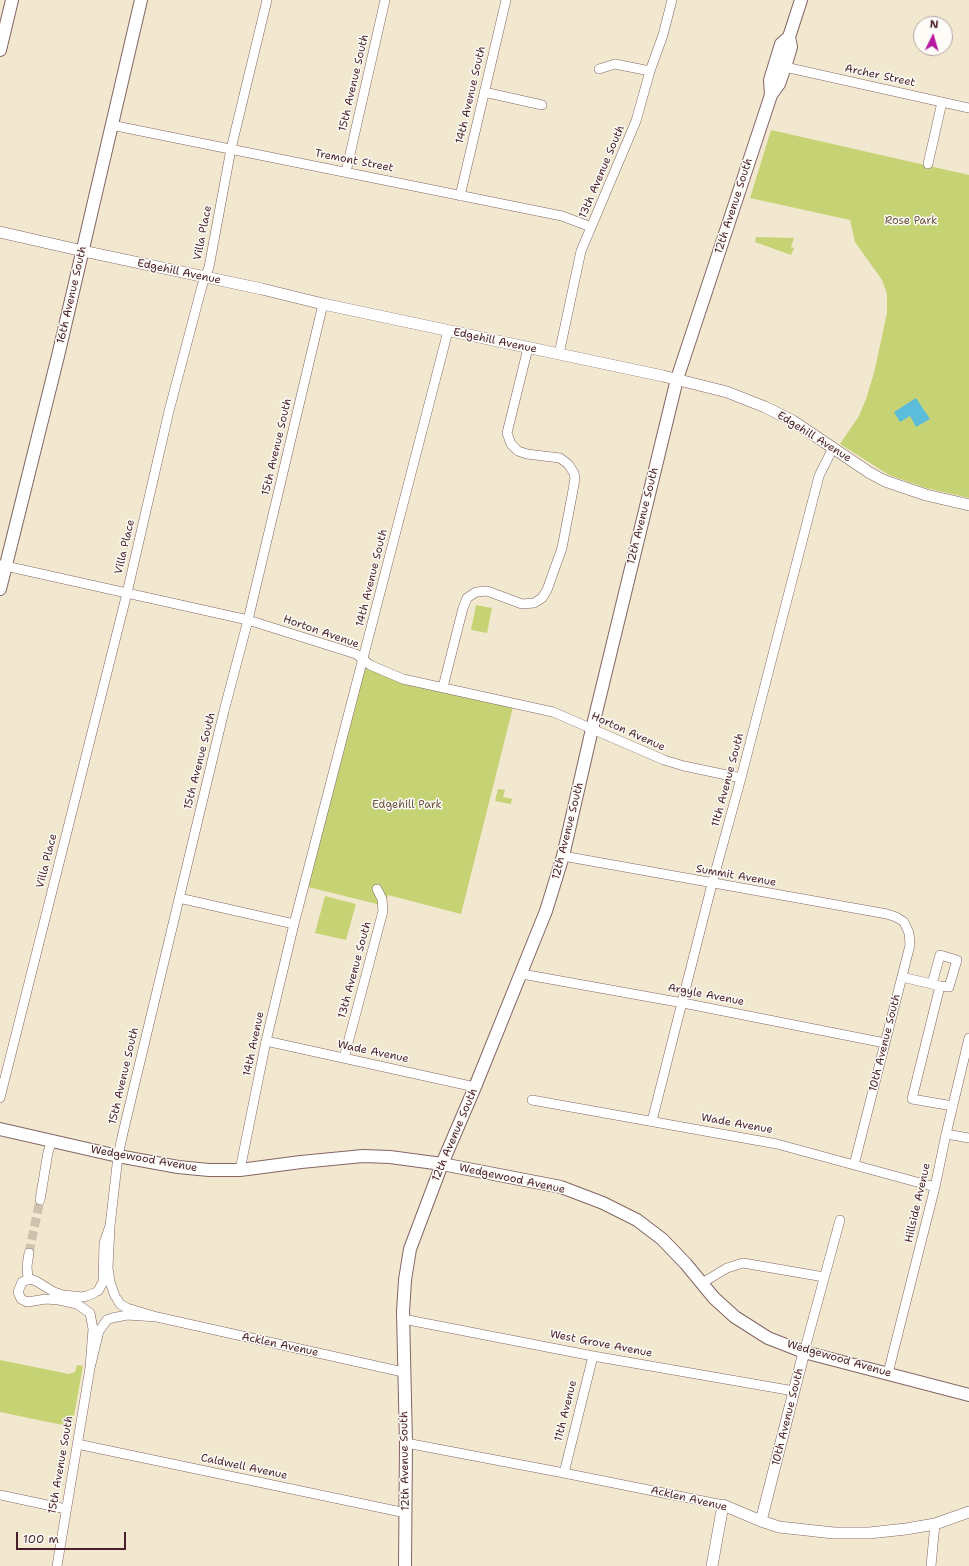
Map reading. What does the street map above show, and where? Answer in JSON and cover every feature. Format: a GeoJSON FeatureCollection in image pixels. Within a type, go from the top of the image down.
{"type":"FeatureCollection","features":[{"type":"Feature","properties":{"kind":"main road"},"geometry":{"type":"LineString","coordinates":[[0,50],[12,0]]}},
{"type":"Feature","properties":{"kind":"main road","name":"16th Avenue South"},"geometry":{"type":"LineString","coordinates":[[0,589],[3,565],[83,251],[141,0]]}},
{"type":"Feature","properties":{"kind":"main road","name":"12th Avenue South"},"geometry":{"type":"LineString","coordinates":[[405,1566],[406,1443],[403,1372],[403,1319],[405,1280],[410,1249],[442,1164],[522,974],[546,911],[563,856],[592,729],[677,379],[771,95],[779,84],[785,67],[791,48],[790,37],[801,0]]}},
{"type":"Feature","properties":{"kind":"main road","name":"12th Avenue South"},"geometry":{"type":"LineString","coordinates":[[771,95],[770,80],[781,44],[790,37]]}},
{"type":"Feature","properties":{"kind":"main road","name":"Wedgewood Avenue"},"geometry":{"type":"LineString","coordinates":[[0,1129],[118,1156],[178,1167],[210,1170],[240,1170],[363,1156],[390,1157],[442,1164],[561,1188],[603,1203],[637,1220],[662,1239],[714,1298],[735,1317],[768,1338],[804,1352],[969,1395]]}},
{"type":"Feature","properties":{"kind":"street","name":"Villa Place"},"geometry":{"type":"LineString","coordinates":[[0,1098],[127,593],[170,411],[205,277],[209,267],[231,149],[267,0]]}},
{"type":"Feature","properties":{"kind":"street","name":"15th Avenue South"},"geometry":{"type":"LineString","coordinates":[[346,172],[385,0]]}},
{"type":"Feature","properties":{"kind":"street","name":"14th Avenue South"},"geometry":{"type":"LineString","coordinates":[[460,196],[506,0]]}},
{"type":"Feature","properties":{"kind":"street","name":"13th Avenue South"},"geometry":{"type":"LineString","coordinates":[[559,354],[581,251],[636,121],[650,72],[663,35],[672,0]]}},
{"type":"Feature","properties":{"kind":"street"},"geometry":{"type":"LineString","coordinates":[[599,68],[615,64],[650,72]]}},
{"type":"Feature","properties":{"kind":"street","name":"Archer Street"},"geometry":{"type":"LineString","coordinates":[[785,67],[969,108]]}},
{"type":"Feature","properties":{"kind":"street"},"geometry":{"type":"LineString","coordinates":[[484,92],[542,105]]}},
{"type":"Feature","properties":{"kind":"street"},"geometry":{"type":"LineString","coordinates":[[928,164],[942,102]]}},
{"type":"Feature","properties":{"kind":"street","name":"Tremont Street"},"geometry":{"type":"LineString","coordinates":[[111,125],[562,216],[591,227]]}},
{"type":"Feature","properties":{"kind":"street","name":"Edgehill Avenue"},"geometry":{"type":"LineString","coordinates":[[0,232],[275,292],[322,304],[677,379],[727,392],[765,407],[794,421],[870,473],[895,485],[926,495],[969,505]]}},
{"type":"Feature","properties":{"kind":"street","name":"15th Avenue South"},"geometry":{"type":"LineString","coordinates":[[116,1297],[110,1282],[108,1268],[110,1226],[118,1156],[179,898],[248,620],[322,304]]}},
{"type":"Feature","properties":{"kind":"street","name":"14th Avenue South"},"geometry":{"type":"LineString","coordinates":[[294,924],[448,331]]}},
{"type":"Feature","properties":{"kind":"street"},"geometry":{"type":"LineString","coordinates":[[443,688],[462,608],[467,598],[476,592],[487,591],[522,604],[534,603],[542,598],[547,590],[561,552],[575,478],[574,473],[568,464],[560,458],[527,454],[518,450],[511,444],[507,433],[528,348]]}},
{"type":"Feature","properties":{"kind":"street","name":"11th Avenue South"},"geometry":{"type":"LineString","coordinates":[[652,1121],[712,884],[820,476],[833,448]]}},
{"type":"Feature","properties":{"kind":"street","name":"Horton Avenue"},"geometry":{"type":"LineString","coordinates":[[3,565],[248,620],[356,654],[370,665],[403,679],[553,712],[664,760],[684,766],[741,778]]}},
{"type":"Feature","properties":{"kind":"street","name":"Summit Avenue"},"geometry":{"type":"LineString","coordinates":[[563,856],[712,884],[887,914],[904,922]]}},
{"type":"Feature","properties":{"kind":"street","name":"13th Avenue South"},"geometry":{"type":"LineString","coordinates":[[344,1058],[384,911],[382,899],[377,889]]}},
{"type":"Feature","properties":{"kind":"street"},"geometry":{"type":"LineString","coordinates":[[179,898],[294,924]]}},
{"type":"Feature","properties":{"kind":"street","name":"10th Avenue South"},"geometry":{"type":"LineString","coordinates":[[854,1165],[910,945],[909,933],[904,922]]}},
{"type":"Feature","properties":{"kind":"street","name":"14th Avenue"},"geometry":{"type":"LineString","coordinates":[[240,1170],[266,1041],[294,924]]}},
{"type":"Feature","properties":{"kind":"street","name":"Argyle Avenue"},"geometry":{"type":"LineString","coordinates":[[522,974],[683,1003],[885,1043]]}},
{"type":"Feature","properties":{"kind":"street"},"geometry":{"type":"LineString","coordinates":[[902,977],[936,985],[912,1099],[952,1106]]}},
{"type":"Feature","properties":{"kind":"street","name":"Hillside Avenue"},"geometry":{"type":"LineString","coordinates":[[888,1373],[935,1187],[952,1106],[969,1038]]}},
{"type":"Feature","properties":{"kind":"street","name":"Wade Avenue"},"geometry":{"type":"LineString","coordinates":[[266,1041],[475,1087]]}},
{"type":"Feature","properties":{"kind":"street","name":"Wade Avenue"},"geometry":{"type":"LineString","coordinates":[[532,1100],[776,1144],[935,1187]]}},
{"type":"Feature","properties":{"kind":"street"},"geometry":{"type":"LineString","coordinates":[[946,1134],[969,1138]]}},
{"type":"Feature","properties":{"kind":"street"},"geometry":{"type":"LineString","coordinates":[[40,1200],[48,1152],[52,1141]]}},
{"type":"Feature","properties":{"kind":"street","name":"10th Avenue South"},"geometry":{"type":"LineString","coordinates":[[761,1522],[804,1352],[840,1220]]}},
{"type":"Feature","properties":{"kind":"street","name":"15th Avenue South"},"geometry":{"type":"LineString","coordinates":[[96,1292],[103,1282],[104,1243],[110,1226]]}},
{"type":"Feature","properties":{"kind":"street"},"geometry":{"type":"LineString","coordinates":[[28,1302],[39,1299],[42,1294],[41,1287],[32,1280],[28,1266],[30,1253]]}},
{"type":"Feature","properties":{"kind":"street"},"geometry":{"type":"LineString","coordinates":[[702,1283],[727,1268],[743,1263],[824,1277]]}},
{"type":"Feature","properties":{"kind":"street"},"geometry":{"type":"LineString","coordinates":[[32,1280],[54,1292],[70,1296],[86,1296],[96,1292],[108,1291],[116,1297],[118,1305],[117,1311],[109,1319],[97,1319],[77,1304],[59,1300],[46,1299],[28,1302],[20,1297],[18,1289],[22,1282],[32,1280]]}},
{"type":"Feature","properties":{"kind":"street"},"geometry":{"type":"LineString","coordinates":[[90,1313],[88,1300],[96,1292]]}},
{"type":"Feature","properties":{"kind":"street","name":"Acklen Avenue"},"geometry":{"type":"LineString","coordinates":[[116,1297],[120,1304],[127,1308],[157,1317],[403,1372]]}},
{"type":"Feature","properties":{"kind":"street","name":"15th Avenue South"},"geometry":{"type":"LineString","coordinates":[[90,1313],[93,1329],[90,1368]]}},
{"type":"Feature","properties":{"kind":"street","name":"Acklen Avenue"},"geometry":{"type":"LineString","coordinates":[[109,1319],[127,1316],[157,1317]]}},
{"type":"Feature","properties":{"kind":"street","name":"15th Avenue South"},"geometry":{"type":"LineString","coordinates":[[57,1566],[90,1368],[100,1329],[109,1319]]}},
{"type":"Feature","properties":{"kind":"street","name":"West Grove Avenue"},"geometry":{"type":"LineString","coordinates":[[403,1319],[593,1356],[794,1391]]}},
{"type":"Feature","properties":{"kind":"street","name":"11th Avenue"},"geometry":{"type":"LineString","coordinates":[[564,1473],[593,1356]]}},
{"type":"Feature","properties":{"kind":"street","name":"Acklen Avenue"},"geometry":{"type":"LineString","coordinates":[[406,1443],[722,1505],[761,1522],[778,1527],[834,1533],[869,1533],[935,1524],[969,1512]]}},
{"type":"Feature","properties":{"kind":"street","name":"Caldwell Avenue"},"geometry":{"type":"LineString","coordinates":[[77,1444],[406,1513]]}},
{"type":"Feature","properties":{"kind":"street"},"geometry":{"type":"LineString","coordinates":[[0,1495],[66,1509]]}},
{"type":"Feature","properties":{"kind":"street"},"geometry":{"type":"LineString","coordinates":[[712,1566],[722,1505]]}},
{"type":"Feature","properties":{"kind":"street"},"geometry":{"type":"LineString","coordinates":[[931,1566],[935,1524]]}},
{"type":"Feature","properties":{"kind":"green space","name":"Rose Park"},"geometry":{"type":"Polygon","coordinates":[[[771,130],[969,175],[969,498],[926,488],[889,475],[840,444],[859,416],[866,399],[874,373],[887,313],[887,294],[882,280],[855,242],[850,220],[750,198],[771,130]]]}},
{"type":"Feature","properties":{"kind":"green space"},"geometry":{"type":"Polygon","coordinates":[[[756,237],[794,238],[791,247],[794,248],[791,255],[755,242],[756,237]]]}},
{"type":"Feature","properties":{"kind":"green space"},"geometry":{"type":"Polygon","coordinates":[[[476,605],[492,608],[487,633],[471,630],[476,605]]]}},
{"type":"Feature","properties":{"kind":"green space","name":"Edgehill Park"},"geometry":{"type":"Polygon","coordinates":[[[363,660],[403,679],[514,703],[461,914],[388,895],[385,906],[304,886],[363,660]]]}},
{"type":"Feature","properties":{"kind":"green space"},"geometry":{"type":"Polygon","coordinates":[[[498,789],[505,790],[503,797],[512,799],[511,804],[495,801],[498,789]]]}},
{"type":"Feature","properties":{"kind":"green space"},"geometry":{"type":"Polygon","coordinates":[[[325,896],[356,904],[346,940],[315,933],[325,896]]]}},
{"type":"Feature","properties":{"kind":"green space"},"geometry":{"type":"Polygon","coordinates":[[[0,1360],[69,1374],[75,1372],[77,1365],[83,1366],[72,1427],[0,1412],[0,1360]]]}},
{"type":"Feature","properties":{"kind":"water"},"geometry":{"type":"Polygon","coordinates":[[[916,398],[930,419],[916,427],[910,416],[900,422],[894,412],[916,398]]]}},
{"type":"Feature","properties":{"kind":"tunnel"},"geometry":{"type":"LineString","coordinates":[[29,1253],[40,1200]]}}]}
